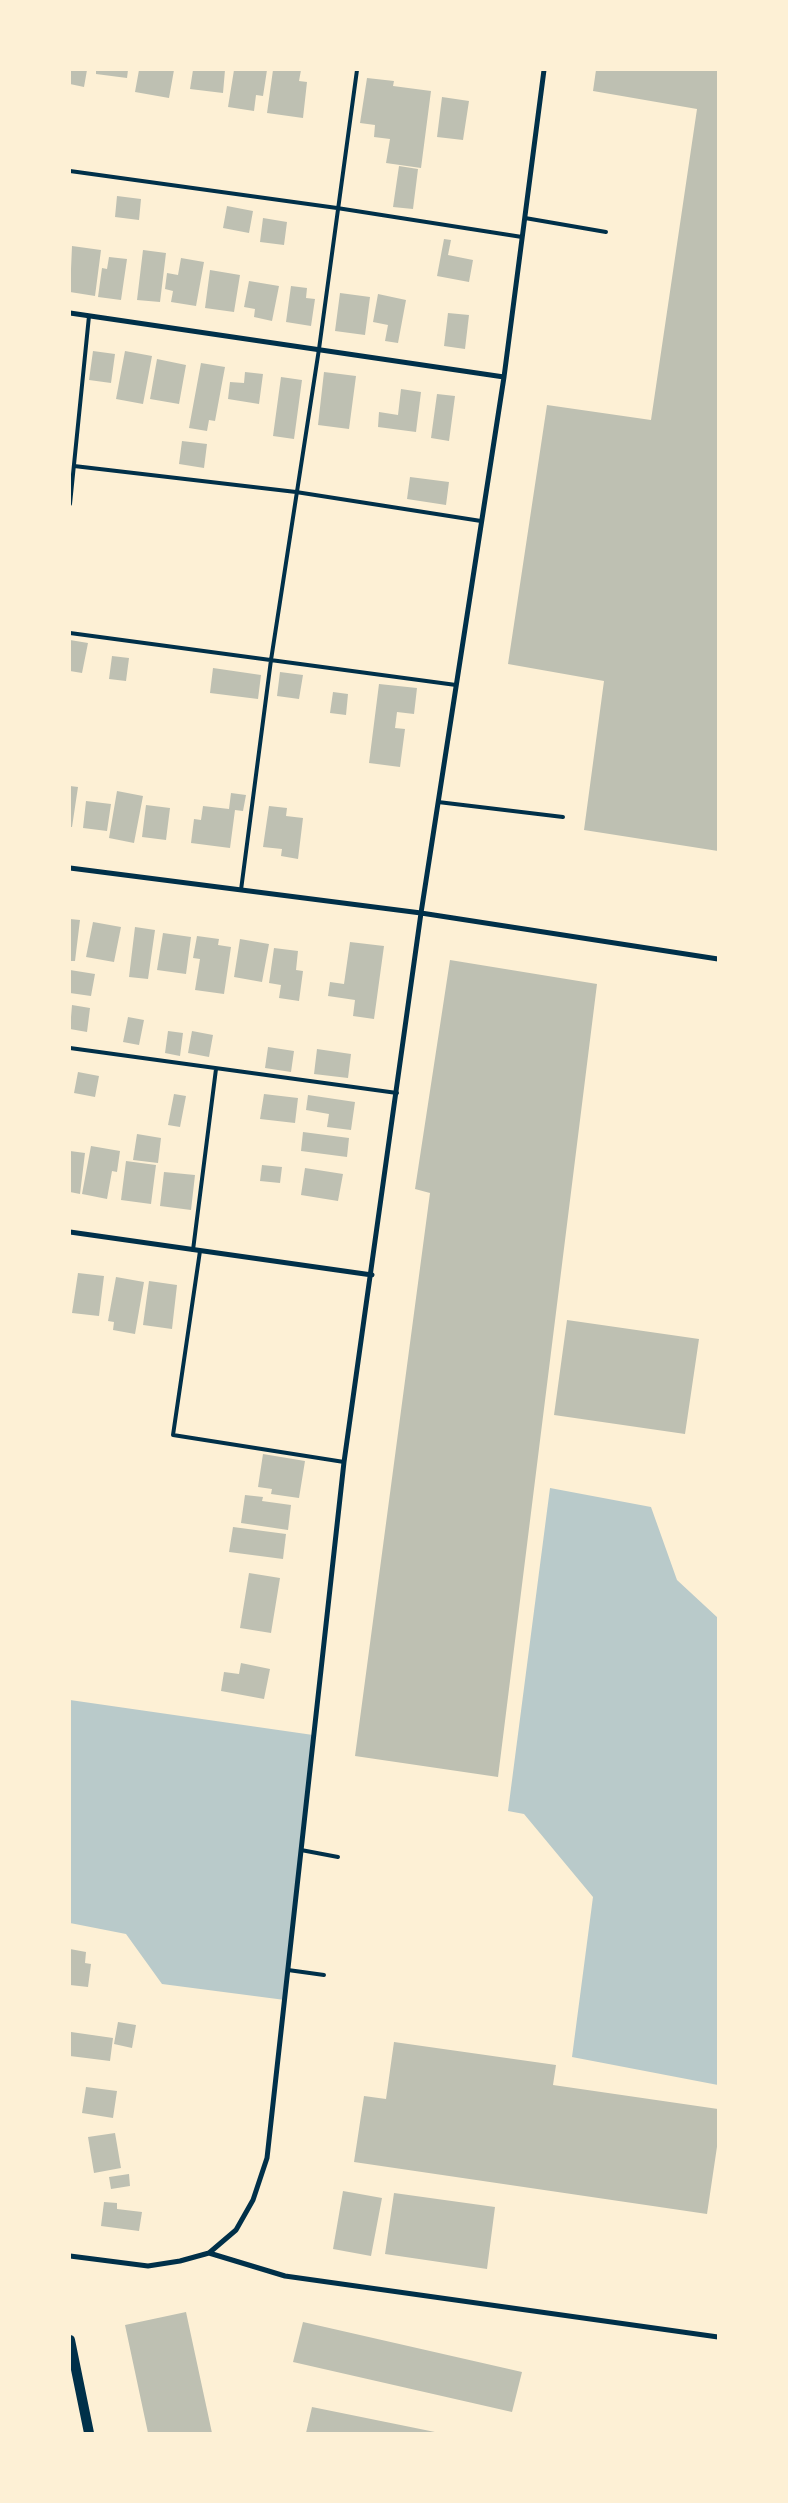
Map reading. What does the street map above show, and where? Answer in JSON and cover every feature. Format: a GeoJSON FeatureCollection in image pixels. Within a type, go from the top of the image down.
{"type":"FeatureCollection","features":[{"type":"Feature","properties":{"kind":"main road"},"geometry":{"type":"LineString","coordinates":[[70,2340],[90,2433]]}},
{"type":"Feature","properties":{"kind":"street"},"geometry":{"type":"LineString","coordinates":[[70,2256],[148,2266],[180,2262],[209,2253],[236,2230],[253,2200],[267,2158],[344,1462],[372,1275],[421,913],[504,377],[544,70]]}},
{"type":"Feature","properties":{"kind":"street"},"geometry":{"type":"LineString","coordinates":[[70,313],[504,377]]}},
{"type":"Feature","properties":{"kind":"street"},"geometry":{"type":"LineString","coordinates":[[70,868],[421,913],[718,959]]}},
{"type":"Feature","properties":{"kind":"street"},"geometry":{"type":"LineString","coordinates":[[70,1232],[372,1275]]}},
{"type":"Feature","properties":{"kind":"street"},"geometry":{"type":"LineString","coordinates":[[209,2253],[285,2276],[718,2337]]}},
{"type":"Feature","properties":{"kind":"lane"},"geometry":{"type":"LineString","coordinates":[[241,890],[271,660],[318,349],[356,70]]}},
{"type":"Feature","properties":{"kind":"lane"},"geometry":{"type":"LineString","coordinates":[[70,171],[337,208],[522,237]]}},
{"type":"Feature","properties":{"kind":"lane"},"geometry":{"type":"LineString","coordinates":[[525,218],[606,232]]}},
{"type":"Feature","properties":{"kind":"lane"},"geometry":{"type":"LineString","coordinates":[[70,504],[89,316]]}},
{"type":"Feature","properties":{"kind":"lane"},"geometry":{"type":"LineString","coordinates":[[74,466],[296,492],[482,521]]}},
{"type":"Feature","properties":{"kind":"lane"},"geometry":{"type":"LineString","coordinates":[[70,633],[456,685]]}},
{"type":"Feature","properties":{"kind":"lane"},"geometry":{"type":"LineString","coordinates":[[438,802],[563,817]]}},
{"type":"Feature","properties":{"kind":"lane"},"geometry":{"type":"LineString","coordinates":[[70,1048],[397,1093]]}},
{"type":"Feature","properties":{"kind":"lane"},"geometry":{"type":"LineString","coordinates":[[193,1250],[216,1068]]}},
{"type":"Feature","properties":{"kind":"lane"},"geometry":{"type":"LineString","coordinates":[[200,1251],[173,1435],[344,1462]]}},
{"type":"Feature","properties":{"kind":"lane"},"geometry":{"type":"LineString","coordinates":[[301,1850],[338,1857]]}},
{"type":"Feature","properties":{"kind":"lane"},"geometry":{"type":"LineString","coordinates":[[288,1970],[324,1975]]}},
{"type":"Feature","properties":{"kind":"shaded area"},"geometry":{"type":"Polygon","coordinates":[[[550,1488],[651,1507],[677,1580],[718,1618],[718,2085],[572,2057],[593,1897],[524,1814],[508,1811],[550,1488]]]}},
{"type":"Feature","properties":{"kind":"shaded area"},"geometry":{"type":"Polygon","coordinates":[[[70,1700],[313,1735],[285,2000],[162,1984],[126,1934],[70,1923],[70,1700]]]}},
{"type":"Feature","properties":{"kind":"building"},"geometry":{"type":"Polygon","coordinates":[[[70,70],[87,70],[84,87],[70,84],[70,70]]]}},
{"type":"Feature","properties":{"kind":"building"},"geometry":{"type":"Polygon","coordinates":[[[96,70],[128,70],[127,78],[96,74],[96,70]]]}},
{"type":"Feature","properties":{"kind":"building"},"geometry":{"type":"Polygon","coordinates":[[[139,70],[174,70],[169,98],[135,92],[139,70]]]}},
{"type":"Feature","properties":{"kind":"building"},"geometry":{"type":"Polygon","coordinates":[[[193,70],[225,70],[223,93],[190,89],[193,70]]]}},
{"type":"Feature","properties":{"kind":"building"},"geometry":{"type":"Polygon","coordinates":[[[234,70],[267,70],[263,96],[256,95],[254,111],[228,107],[234,70]]]}},
{"type":"Feature","properties":{"kind":"building"},"geometry":{"type":"Polygon","coordinates":[[[273,70],[301,70],[299,81],[307,82],[303,118],[267,113],[273,70]]]}},
{"type":"Feature","properties":{"kind":"building"},"geometry":{"type":"Polygon","coordinates":[[[596,70],[718,70],[718,851],[584,830],[604,681],[508,664],[547,405],[651,420],[697,109],[593,91],[596,70]]]}},
{"type":"Feature","properties":{"kind":"building"},"geometry":{"type":"Polygon","coordinates":[[[367,78],[394,81],[393,86],[431,91],[421,168],[386,163],[390,139],[374,137],[375,125],[360,123],[367,78]]]}},
{"type":"Feature","properties":{"kind":"building"},"geometry":{"type":"Polygon","coordinates":[[[442,97],[469,101],[463,140],[437,137],[442,97]]]}},
{"type":"Feature","properties":{"kind":"building"},"geometry":{"type":"Polygon","coordinates":[[[399,166],[418,169],[413,209],[393,207],[399,166]]]}},
{"type":"Feature","properties":{"kind":"building"},"geometry":{"type":"Polygon","coordinates":[[[117,196],[141,199],[139,220],[115,217],[117,196]]]}},
{"type":"Feature","properties":{"kind":"building"},"geometry":{"type":"Polygon","coordinates":[[[227,206],[253,211],[249,233],[223,228],[227,206]]]}},
{"type":"Feature","properties":{"kind":"building"},"geometry":{"type":"Polygon","coordinates":[[[263,218],[287,222],[284,245],[260,242],[263,218]]]}},
{"type":"Feature","properties":{"kind":"building"},"geometry":{"type":"Polygon","coordinates":[[[444,239],[451,240],[448,255],[473,260],[469,282],[437,276],[444,239]]]}},
{"type":"Feature","properties":{"kind":"building"},"geometry":{"type":"Polygon","coordinates":[[[72,246],[101,250],[95,296],[70,292],[72,246]]]}},
{"type":"Feature","properties":{"kind":"building"},"geometry":{"type":"Polygon","coordinates":[[[143,250],[166,253],[160,302],[137,300],[143,250]]]}},
{"type":"Feature","properties":{"kind":"building"},"geometry":{"type":"Polygon","coordinates":[[[109,257],[127,259],[121,300],[98,297],[102,268],[107,269],[109,257]]]}},
{"type":"Feature","properties":{"kind":"building"},"geometry":{"type":"Polygon","coordinates":[[[181,258],[204,262],[196,306],[171,302],[173,291],[165,289],[167,273],[178,275],[181,258]]]}},
{"type":"Feature","properties":{"kind":"building"},"geometry":{"type":"Polygon","coordinates":[[[210,270],[240,275],[234,312],[205,308],[210,270]]]}},
{"type":"Feature","properties":{"kind":"building"},"geometry":{"type":"Polygon","coordinates":[[[249,281],[279,286],[272,321],[254,317],[255,309],[244,307],[249,281]]]}},
{"type":"Feature","properties":{"kind":"building"},"geometry":{"type":"Polygon","coordinates":[[[291,286],[307,288],[306,298],[315,299],[311,326],[286,322],[291,286]]]}},
{"type":"Feature","properties":{"kind":"building"},"geometry":{"type":"Polygon","coordinates":[[[340,293],[370,297],[365,335],[335,331],[340,293]]]}},
{"type":"Feature","properties":{"kind":"building"},"geometry":{"type":"Polygon","coordinates":[[[378,294],[406,300],[398,343],[385,341],[388,325],[373,322],[378,294]]]}},
{"type":"Feature","properties":{"kind":"building"},"geometry":{"type":"Polygon","coordinates":[[[448,313],[469,315],[465,349],[444,346],[448,313]]]}},
{"type":"Feature","properties":{"kind":"building"},"geometry":{"type":"Polygon","coordinates":[[[93,351],[115,354],[111,383],[89,380],[93,351]]]}},
{"type":"Feature","properties":{"kind":"building"},"geometry":{"type":"Polygon","coordinates":[[[125,351],[152,356],[143,404],[116,399],[125,351]]]}},
{"type":"Feature","properties":{"kind":"building"},"geometry":{"type":"Polygon","coordinates":[[[157,359],[186,365],[179,404],[150,399],[157,359]]]}},
{"type":"Feature","properties":{"kind":"building"},"geometry":{"type":"Polygon","coordinates":[[[201,363],[225,367],[215,421],[209,420],[207,431],[189,428],[201,363]]]}},
{"type":"Feature","properties":{"kind":"building"},"geometry":{"type":"Polygon","coordinates":[[[245,372],[263,374],[259,404],[228,399],[230,382],[244,383],[245,372]]]}},
{"type":"Feature","properties":{"kind":"building"},"geometry":{"type":"Polygon","coordinates":[[[324,372],[356,376],[349,429],[318,425],[324,372]]]}},
{"type":"Feature","properties":{"kind":"building"},"geometry":{"type":"Polygon","coordinates":[[[281,377],[302,380],[294,439],[273,436],[281,377]]]}},
{"type":"Feature","properties":{"kind":"building"},"geometry":{"type":"Polygon","coordinates":[[[401,389],[421,392],[416,432],[378,427],[379,412],[398,415],[401,389]]]}},
{"type":"Feature","properties":{"kind":"building"},"geometry":{"type":"Polygon","coordinates":[[[437,394],[455,396],[449,441],[431,438],[437,394]]]}},
{"type":"Feature","properties":{"kind":"building"},"geometry":{"type":"Polygon","coordinates":[[[182,441],[207,444],[204,468],[179,464],[182,441]]]}},
{"type":"Feature","properties":{"kind":"building"},"geometry":{"type":"Polygon","coordinates":[[[410,477],[449,482],[446,505],[407,499],[410,477]]]}},
{"type":"Feature","properties":{"kind":"building"},"geometry":{"type":"Polygon","coordinates":[[[70,640],[88,643],[82,673],[70,671],[70,640]]]}},
{"type":"Feature","properties":{"kind":"building"},"geometry":{"type":"Polygon","coordinates":[[[112,656],[129,658],[126,681],[109,679],[112,656]]]}},
{"type":"Feature","properties":{"kind":"building"},"geometry":{"type":"Polygon","coordinates":[[[213,668],[261,675],[258,699],[210,693],[213,668]]]}},
{"type":"Feature","properties":{"kind":"building"},"geometry":{"type":"Polygon","coordinates":[[[280,672],[303,675],[299,699],[277,696],[280,672]]]}},
{"type":"Feature","properties":{"kind":"building"},"geometry":{"type":"Polygon","coordinates":[[[379,684],[417,688],[414,714],[397,712],[395,728],[405,729],[400,767],[369,763],[379,684]]]}},
{"type":"Feature","properties":{"kind":"building"},"geometry":{"type":"Polygon","coordinates":[[[333,692],[348,694],[346,715],[330,713],[333,692]]]}},
{"type":"Feature","properties":{"kind":"building"},"geometry":{"type":"Polygon","coordinates":[[[70,786],[78,787],[72,827],[70,827],[70,786]]]}},
{"type":"Feature","properties":{"kind":"building"},"geometry":{"type":"Polygon","coordinates":[[[117,791],[143,796],[134,843],[109,838],[117,791]]]}},
{"type":"Feature","properties":{"kind":"building"},"geometry":{"type":"Polygon","coordinates":[[[231,793],[246,795],[243,811],[235,810],[230,848],[191,843],[194,819],[201,820],[203,806],[229,809],[231,793]]]}},
{"type":"Feature","properties":{"kind":"building"},"geometry":{"type":"Polygon","coordinates":[[[86,801],[111,804],[107,831],[83,828],[86,801]]]}},
{"type":"Feature","properties":{"kind":"building"},"geometry":{"type":"Polygon","coordinates":[[[146,805],[170,808],[166,840],[142,837],[146,805]]]}},
{"type":"Feature","properties":{"kind":"building"},"geometry":{"type":"Polygon","coordinates":[[[269,806],[287,808],[286,816],[303,818],[298,859],[281,856],[282,849],[263,847],[269,806]]]}},
{"type":"Feature","properties":{"kind":"building"},"geometry":{"type":"Polygon","coordinates":[[[70,919],[80,920],[75,961],[70,961],[70,919]]]}},
{"type":"Feature","properties":{"kind":"building"},"geometry":{"type":"Polygon","coordinates":[[[93,922],[121,927],[114,962],[86,957],[93,922]]]}},
{"type":"Feature","properties":{"kind":"building"},"geometry":{"type":"Polygon","coordinates":[[[135,927],[155,930],[148,979],[129,977],[135,927]]]}},
{"type":"Feature","properties":{"kind":"building"},"geometry":{"type":"Polygon","coordinates":[[[163,933],[191,937],[186,974],[157,970],[163,933]]]}},
{"type":"Feature","properties":{"kind":"building"},"geometry":{"type":"Polygon","coordinates":[[[197,936],[219,939],[218,945],[231,947],[224,994],[195,990],[200,959],[193,958],[197,936]]]}},
{"type":"Feature","properties":{"kind":"building"},"geometry":{"type":"Polygon","coordinates":[[[240,939],[269,944],[262,982],[234,977],[240,939]]]}},
{"type":"Feature","properties":{"kind":"building"},"geometry":{"type":"Polygon","coordinates":[[[350,942],[384,946],[374,1019],[353,1016],[355,1000],[328,996],[330,982],[344,984],[350,942]]]}},
{"type":"Feature","properties":{"kind":"building"},"geometry":{"type":"Polygon","coordinates":[[[274,948],[298,951],[296,970],[303,971],[299,1001],[279,998],[281,985],[269,983],[274,948]]]}},
{"type":"Feature","properties":{"kind":"building"},"geometry":{"type":"Polygon","coordinates":[[[450,960],[597,984],[498,1777],[355,1756],[430,1193],[415,1189],[450,960]]]}},
{"type":"Feature","properties":{"kind":"building"},"geometry":{"type":"Polygon","coordinates":[[[70,970],[95,974],[91,996],[70,993],[70,970]]]}},
{"type":"Feature","properties":{"kind":"building"},"geometry":{"type":"Polygon","coordinates":[[[72,1005],[90,1008],[87,1032],[70,1029],[72,1005]]]}},
{"type":"Feature","properties":{"kind":"building"},"geometry":{"type":"Polygon","coordinates":[[[128,1017],[144,1020],[139,1045],[123,1042],[128,1017]]]}},
{"type":"Feature","properties":{"kind":"building"},"geometry":{"type":"Polygon","coordinates":[[[168,1031],[183,1033],[180,1056],[165,1053],[168,1031]]]}},
{"type":"Feature","properties":{"kind":"building"},"geometry":{"type":"Polygon","coordinates":[[[192,1031],[213,1035],[209,1057],[188,1053],[192,1031]]]}},
{"type":"Feature","properties":{"kind":"building"},"geometry":{"type":"Polygon","coordinates":[[[268,1047],[294,1051],[291,1072],[265,1068],[268,1047]]]}},
{"type":"Feature","properties":{"kind":"building"},"geometry":{"type":"Polygon","coordinates":[[[317,1049],[351,1054],[348,1078],[314,1074],[317,1049]]]}},
{"type":"Feature","properties":{"kind":"building"},"geometry":{"type":"Polygon","coordinates":[[[78,1072],[99,1076],[95,1097],[74,1093],[78,1072]]]}},
{"type":"Feature","properties":{"kind":"building"},"geometry":{"type":"Polygon","coordinates":[[[174,1094],[186,1096],[180,1127],[168,1125],[174,1094]]]}},
{"type":"Feature","properties":{"kind":"building"},"geometry":{"type":"Polygon","coordinates":[[[264,1094],[298,1098],[295,1123],[260,1119],[264,1094]]]}},
{"type":"Feature","properties":{"kind":"building"},"geometry":{"type":"Polygon","coordinates":[[[308,1095],[355,1102],[351,1130],[327,1127],[329,1114],[306,1110],[308,1095]]]}},
{"type":"Feature","properties":{"kind":"building"},"geometry":{"type":"Polygon","coordinates":[[[303,1132],[349,1138],[347,1157],[301,1151],[303,1132]]]}},
{"type":"Feature","properties":{"kind":"building"},"geometry":{"type":"Polygon","coordinates":[[[137,1134],[161,1138],[158,1163],[133,1160],[137,1134]]]}},
{"type":"Feature","properties":{"kind":"building"},"geometry":{"type":"Polygon","coordinates":[[[91,1146],[120,1151],[117,1172],[112,1171],[107,1199],[82,1194],[91,1146]]]}},
{"type":"Feature","properties":{"kind":"building"},"geometry":{"type":"Polygon","coordinates":[[[70,1151],[85,1153],[80,1194],[70,1192],[70,1151]]]}},
{"type":"Feature","properties":{"kind":"building"},"geometry":{"type":"Polygon","coordinates":[[[126,1161],[156,1165],[151,1204],[121,1200],[126,1161]]]}},
{"type":"Feature","properties":{"kind":"building"},"geometry":{"type":"Polygon","coordinates":[[[262,1165],[282,1167],[280,1183],[260,1181],[262,1165]]]}},
{"type":"Feature","properties":{"kind":"building"},"geometry":{"type":"Polygon","coordinates":[[[305,1168],[343,1174],[338,1201],[301,1195],[305,1168]]]}},
{"type":"Feature","properties":{"kind":"building"},"geometry":{"type":"Polygon","coordinates":[[[164,1172],[195,1175],[191,1210],[160,1206],[164,1172]]]}},
{"type":"Feature","properties":{"kind":"building"},"geometry":{"type":"Polygon","coordinates":[[[78,1273],[104,1276],[99,1316],[72,1313],[78,1273]]]}},
{"type":"Feature","properties":{"kind":"building"},"geometry":{"type":"Polygon","coordinates":[[[116,1277],[144,1282],[135,1334],[113,1330],[114,1322],[108,1321],[116,1277]]]}},
{"type":"Feature","properties":{"kind":"building"},"geometry":{"type":"Polygon","coordinates":[[[149,1281],[177,1285],[172,1329],[143,1325],[149,1281]]]}},
{"type":"Feature","properties":{"kind":"building"},"geometry":{"type":"Polygon","coordinates":[[[567,1320],[699,1339],[685,1434],[554,1415],[567,1320]]]}},
{"type":"Feature","properties":{"kind":"building"},"geometry":{"type":"Polygon","coordinates":[[[263,1454],[305,1461],[299,1498],[271,1494],[272,1489],[258,1487],[263,1454]]]}},
{"type":"Feature","properties":{"kind":"building"},"geometry":{"type":"Polygon","coordinates":[[[245,1495],[263,1497],[262,1501],[291,1505],[288,1530],[241,1523],[245,1495]]]}},
{"type":"Feature","properties":{"kind":"building"},"geometry":{"type":"Polygon","coordinates":[[[233,1527],[286,1534],[283,1559],[229,1552],[233,1527]]]}},
{"type":"Feature","properties":{"kind":"building"},"geometry":{"type":"Polygon","coordinates":[[[249,1573],[280,1578],[271,1633],[240,1628],[249,1573]]]}},
{"type":"Feature","properties":{"kind":"building"},"geometry":{"type":"Polygon","coordinates":[[[241,1663],[270,1669],[264,1699],[221,1691],[224,1672],[239,1674],[241,1663]]]}},
{"type":"Feature","properties":{"kind":"building"},"geometry":{"type":"Polygon","coordinates":[[[70,1949],[86,1952],[85,1963],[91,1964],[88,1987],[70,1985],[70,1949]]]}},
{"type":"Feature","properties":{"kind":"building"},"geometry":{"type":"Polygon","coordinates":[[[118,2022],[136,2025],[132,2048],[114,2044],[118,2022]]]}},
{"type":"Feature","properties":{"kind":"building"},"geometry":{"type":"Polygon","coordinates":[[[71,2032],[113,2038],[110,2061],[70,2056],[71,2032]]]}},
{"type":"Feature","properties":{"kind":"building"},"geometry":{"type":"Polygon","coordinates":[[[394,2042],[556,2065],[553,2085],[718,2109],[718,2140],[707,2214],[354,2162],[364,2096],[386,2099],[394,2042]]]}},
{"type":"Feature","properties":{"kind":"building"},"geometry":{"type":"Polygon","coordinates":[[[86,2087],[117,2091],[113,2118],[82,2113],[86,2087]]]}},
{"type":"Feature","properties":{"kind":"building"},"geometry":{"type":"Polygon","coordinates":[[[115,2133],[121,2168],[94,2173],[88,2137],[115,2133]]]}},
{"type":"Feature","properties":{"kind":"building"},"geometry":{"type":"Polygon","coordinates":[[[129,2174],[130,2186],[111,2189],[109,2177],[129,2174]]]}},
{"type":"Feature","properties":{"kind":"building"},"geometry":{"type":"Polygon","coordinates":[[[343,2191],[382,2198],[371,2256],[333,2249],[343,2191]]]}},
{"type":"Feature","properties":{"kind":"building"},"geometry":{"type":"Polygon","coordinates":[[[394,2193],[495,2207],[487,2269],[385,2254],[394,2193]]]}},
{"type":"Feature","properties":{"kind":"building"},"geometry":{"type":"Polygon","coordinates":[[[104,2202],[117,2203],[117,2209],[142,2212],[139,2231],[101,2226],[104,2202]]]}},
{"type":"Feature","properties":{"kind":"building"},"geometry":{"type":"Polygon","coordinates":[[[186,2312],[212,2433],[148,2433],[125,2325],[186,2312]]]}},
{"type":"Feature","properties":{"kind":"building"},"geometry":{"type":"Polygon","coordinates":[[[303,2322],[522,2372],[512,2412],[293,2362],[303,2322]]]}},
{"type":"Feature","properties":{"kind":"building"},"geometry":{"type":"Polygon","coordinates":[[[312,2407],[435,2432],[435,2433],[306,2433],[312,2407]]]}}]}
